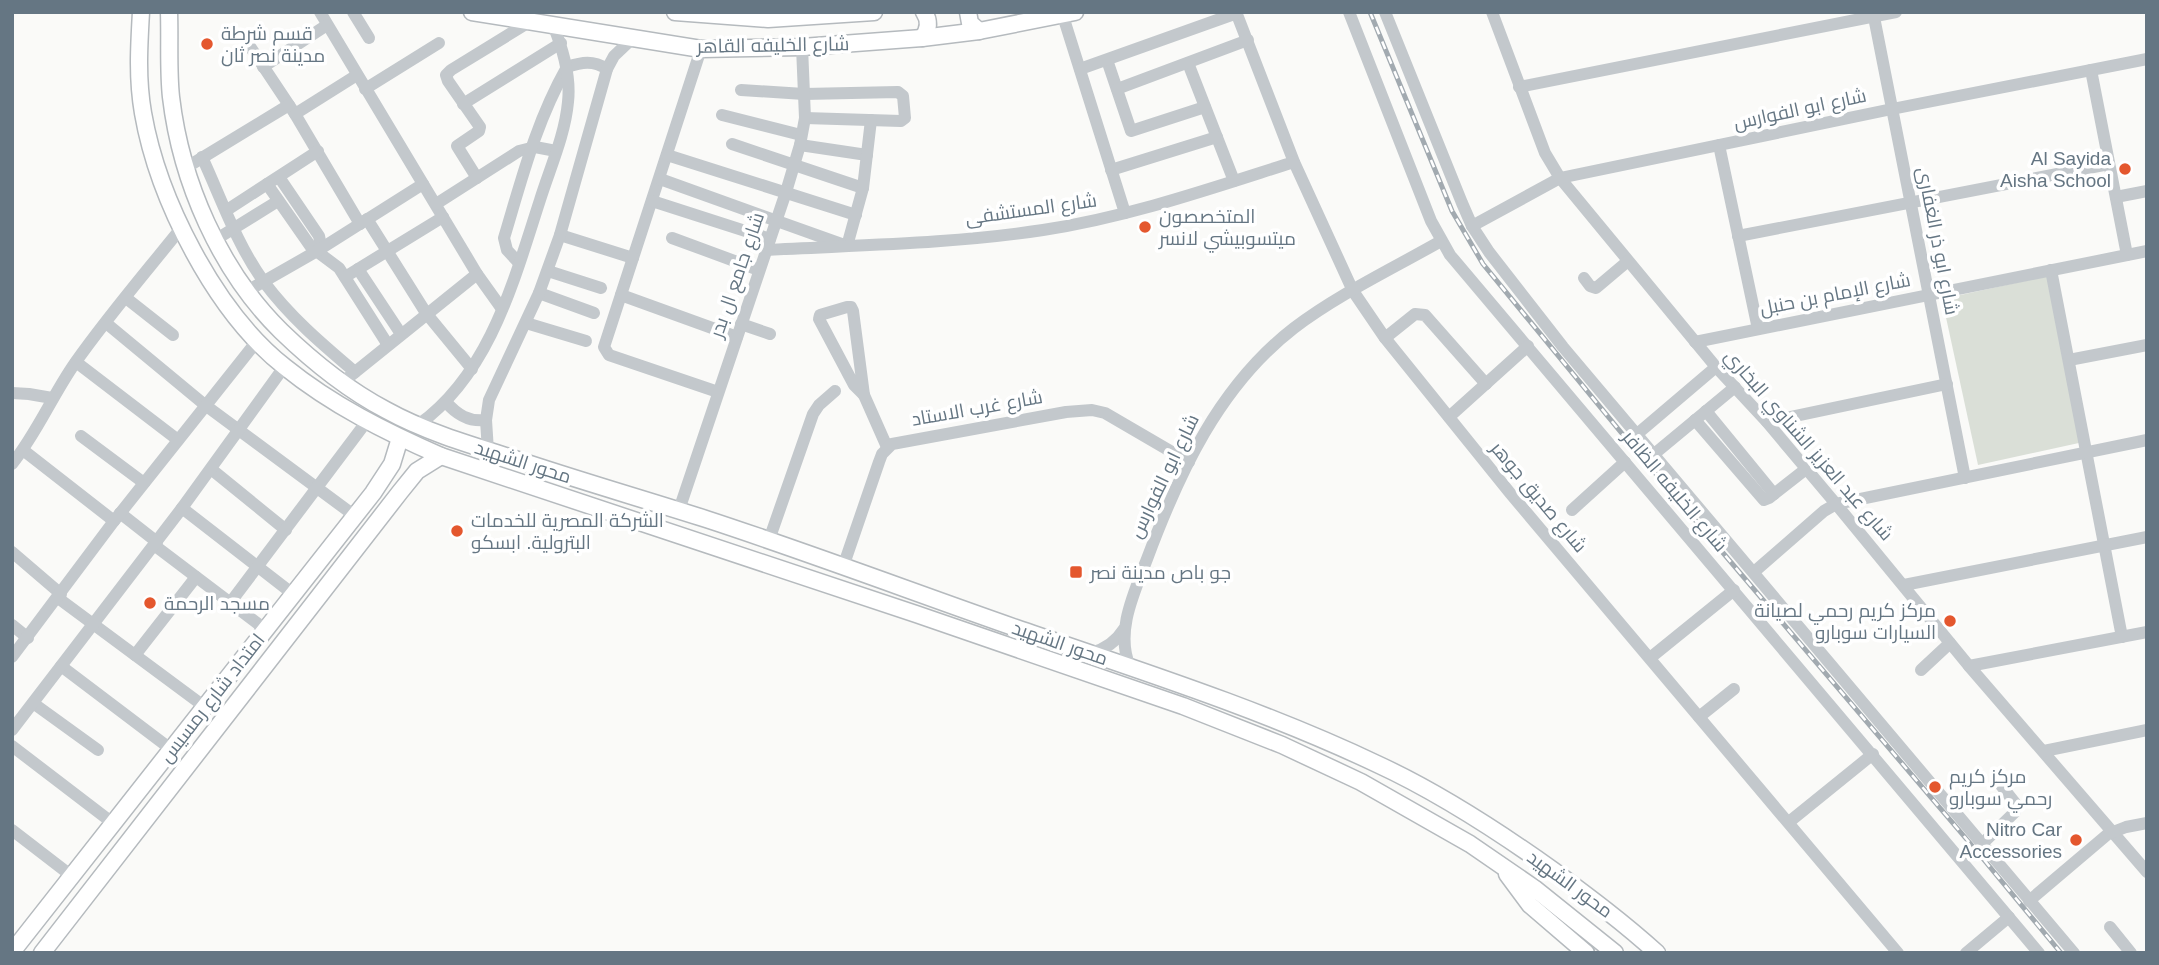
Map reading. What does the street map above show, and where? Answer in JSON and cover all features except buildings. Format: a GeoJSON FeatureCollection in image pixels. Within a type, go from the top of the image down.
{"type":"FeatureCollection","features":[{"type":"Feature","properties":{"kind":"main road","name":"محور الشهيد"},"geometry":{"type":"LineString","coordinates":[[141,12],[138,63],[143,111],[160,180],[212,282],[237,318],[284,367],[313,388],[367,421],[441,456],[916,614],[1242,728],[1360,782],[1437,824],[1565,911],[1615,953]]}},
{"type":"Feature","properties":{"kind":"main road","name":"محور الشهيد"},"geometry":{"type":"LineString","coordinates":[[169,12],[172,100],[187,167],[215,240],[247,291],[270,320],[342,383],[383,409],[488,451],[729,526],[1269,718],[1379,765],[1442,797],[1503,835],[1577,887],[1657,953]]}},
{"type":"Feature","properties":{"kind":"main road","name":"شارع الخليفه القاهر"},"geometry":{"type":"LineString","coordinates":[[472,12],[701,49],[802,47],[922,38],[979,31],[1069,14]]}},
{"type":"Feature","properties":{"kind":"main road","name":"شارع الخليفه القاهر"},"geometry":{"type":"LineString","coordinates":[[675,12],[768,19],[874,12]]}},
{"type":"Feature","properties":{"kind":"main road"},"geometry":{"type":"LineString","coordinates":[[922,38],[928,27],[924,12]]}},
{"type":"Feature","properties":{"kind":"main road"},"geometry":{"type":"LineString","coordinates":[[968,12],[970,23],[979,31]]}},
{"type":"Feature","properties":{"kind":"main road"},"geometry":{"type":"LineString","coordinates":[[212,282],[219,285],[227,283],[234,272]]}},
{"type":"Feature","properties":{"kind":"main road"},"geometry":{"type":"LineString","coordinates":[[284,367],[287,354],[298,347]]}},
{"type":"Feature","properties":{"kind":"main road","name":"امتداد شارع رمسيس"},"geometry":{"type":"LineString","coordinates":[[12,952],[373,493],[392,464],[400,438]]}},
{"type":"Feature","properties":{"kind":"main road","name":"امتداد شارع رمسيس"},"geometry":{"type":"LineString","coordinates":[[42,953],[417,471],[441,456]]}},
{"type":"Feature","properties":{"kind":"main road"},"geometry":{"type":"LineString","coordinates":[[373,493],[389,506]]}},
{"type":"Feature","properties":{"kind":"main road"},"geometry":{"type":"LineString","coordinates":[[695,541],[701,529],[699,516]]}},
{"type":"Feature","properties":{"kind":"main road"},"geometry":{"type":"LineString","coordinates":[[717,548],[717,537],[729,526]]}},
{"type":"Feature","properties":{"kind":"main road"},"geometry":{"type":"LineString","coordinates":[[1502,866],[1530,905],[1586,953]]}},
{"type":"Feature","properties":{"kind":"street"},"geometry":{"type":"LineString","coordinates":[[320,12],[477,274],[502,309]]}},
{"type":"Feature","properties":{"kind":"street"},"geometry":{"type":"LineString","coordinates":[[353,12],[369,38]]}},
{"type":"Feature","properties":{"kind":"street","name":"شارع الخليفه الظافر"},"geometry":{"type":"LineString","coordinates":[[1349,12],[1432,221],[1441,241],[1459,267],[2039,953]]}},
{"type":"Feature","properties":{"kind":"street","name":"شارع الخليفه الظافر"},"geometry":{"type":"LineString","coordinates":[[1385,12],[1472,226],[1489,252],[1609,403],[2074,953]]}},
{"type":"Feature","properties":{"kind":"street","name":"شارع عبد العزيز الشناوي البخاري"},"geometry":{"type":"LineString","coordinates":[[1492,12],[1545,153],[1560,178],[1716,367],[1768,422],[1969,666],[2147,872]]}},
{"type":"Feature","properties":{"kind":"street"},"geometry":{"type":"LineString","coordinates":[[1519,87],[1896,12]]}},
{"type":"Feature","properties":{"kind":"street"},"geometry":{"type":"LineString","coordinates":[[1080,69],[1236,13]]}},
{"type":"Feature","properties":{"kind":"street","name":"شارع صديق جوهر"},"geometry":{"type":"LineString","coordinates":[[1236,13],[1294,162],[1353,291],[1385,338],[1510,493],[1898,953]]}},
{"type":"Feature","properties":{"kind":"street"},"geometry":{"type":"LineString","coordinates":[[1069,14],[1080,69],[1125,213]]}},
{"type":"Feature","properties":{"kind":"street","name":"شارع ابو ذر الغفارى"},"geometry":{"type":"LineString","coordinates":[[1873,15],[1965,478]]}},
{"type":"Feature","properties":{"kind":"street"},"geometry":{"type":"LineString","coordinates":[[478,178],[457,147],[480,129],[446,78],[448,72],[531,21]]}},
{"type":"Feature","properties":{"kind":"street"},"geometry":{"type":"LineString","coordinates":[[418,425],[446,402],[472,369],[502,309],[519,263],[556,151],[568,102],[567,67],[553,24]]}},
{"type":"Feature","properties":{"kind":"street"},"geometry":{"type":"LineString","coordinates":[[263,67],[327,25]]}},
{"type":"Feature","properties":{"kind":"street"},"geometry":{"type":"LineString","coordinates":[[488,451],[486,420],[493,390],[548,271],[607,69],[614,56],[634,37]]}},
{"type":"Feature","properties":{"kind":"street"},"geometry":{"type":"LineString","coordinates":[[245,39],[363,222],[387,251],[426,313],[472,369]]}},
{"type":"Feature","properties":{"kind":"street"},"geometry":{"type":"LineString","coordinates":[[1117,89],[1248,40]]}},
{"type":"Feature","properties":{"kind":"street"},"geometry":{"type":"LineString","coordinates":[[365,89],[439,43]]}},
{"type":"Feature","properties":{"kind":"street"},"geometry":{"type":"LineString","coordinates":[[463,104],[561,43]]}},
{"type":"Feature","properties":{"kind":"street","name":"شارع جامع ال بدر"},"geometry":{"type":"LineString","coordinates":[[679,510],[801,140],[805,118],[802,47]]}},
{"type":"Feature","properties":{"kind":"street"},"geometry":{"type":"LineString","coordinates":[[701,49],[604,347],[606,353],[718,392]]}},
{"type":"Feature","properties":{"kind":"street","name":"شارع ابو الفوارس"},"geometry":{"type":"LineString","coordinates":[[1472,226],[1560,178],[2147,59]]}},
{"type":"Feature","properties":{"kind":"street"},"geometry":{"type":"LineString","coordinates":[[1107,60],[1131,131],[1205,107]]}},
{"type":"Feature","properties":{"kind":"street"},"geometry":{"type":"LineString","coordinates":[[519,263],[507,250],[504,238],[531,147],[549,99],[567,67],[588,62],[607,69]]}},
{"type":"Feature","properties":{"kind":"street"},"geometry":{"type":"LineString","coordinates":[[1188,63],[1234,181]]}},
{"type":"Feature","properties":{"kind":"street"},"geometry":{"type":"LineString","coordinates":[[2091,70],[2127,255]]}},
{"type":"Feature","properties":{"kind":"street"},"geometry":{"type":"LineString","coordinates":[[187,167],[357,75]]}},
{"type":"Feature","properties":{"kind":"street"},"geometry":{"type":"LineString","coordinates":[[741,90],[804,94],[901,94],[904,100],[904,120],[899,122],[805,118]]}},
{"type":"Feature","properties":{"kind":"street"},"geometry":{"type":"LineString","coordinates":[[722,115],[801,140],[867,155]]}},
{"type":"Feature","properties":{"kind":"street"},"geometry":{"type":"LineString","coordinates":[[660,179],[847,246],[863,188],[871,120]]}},
{"type":"Feature","properties":{"kind":"street"},"geometry":{"type":"LineString","coordinates":[[1111,170],[1217,136]]}},
{"type":"Feature","properties":{"kind":"street"},"geometry":{"type":"LineString","coordinates":[[732,144],[863,188]]}},
{"type":"Feature","properties":{"kind":"street"},"geometry":{"type":"LineString","coordinates":[[1719,145],[1758,329]]}},
{"type":"Feature","properties":{"kind":"street"},"geometry":{"type":"LineString","coordinates":[[436,204],[519,151],[531,147],[556,151]]}},
{"type":"Feature","properties":{"kind":"street"},"geometry":{"type":"LineString","coordinates":[[227,210],[318,152]]}},
{"type":"Feature","properties":{"kind":"street"},"geometry":{"type":"LineString","coordinates":[[667,155],[856,215]]}},
{"type":"Feature","properties":{"kind":"street"},"geometry":{"type":"LineString","coordinates":[[202,157],[235,229],[264,282],[304,328],[355,372]]}},
{"type":"Feature","properties":{"kind":"street","name":"شارع المستشفى"},"geometry":{"type":"LineString","coordinates":[[768,244],[847,246],[952,240],[1040,231],[1125,213],[1294,162]]}},
{"type":"Feature","properties":{"kind":"street"},"geometry":{"type":"LineString","coordinates":[[1738,236],[2109,164]]}},
{"type":"Feature","properties":{"kind":"street"},"geometry":{"type":"LineString","coordinates":[[279,177],[319,236],[317,251]]}},
{"type":"Feature","properties":{"kind":"street"},"geometry":{"type":"LineString","coordinates":[[267,184],[311,247],[336,265],[388,345]]}},
{"type":"Feature","properties":{"kind":"street"},"geometry":{"type":"LineString","coordinates":[[247,291],[317,251],[423,184]]}},
{"type":"Feature","properties":{"kind":"street"},"geometry":{"type":"LineString","coordinates":[[2116,197],[2147,191]]}},
{"type":"Feature","properties":{"kind":"street"},"geometry":{"type":"LineString","coordinates":[[215,240],[278,201]]}},
{"type":"Feature","properties":{"kind":"street"},"geometry":{"type":"LineString","coordinates":[[652,201],[768,244]]}},
{"type":"Feature","properties":{"kind":"street"},"geometry":{"type":"LineString","coordinates":[[345,277],[443,217]]}},
{"type":"Feature","properties":{"kind":"street"},"geometry":{"type":"LineString","coordinates":[[12,464],[76,362],[182,227]]}},
{"type":"Feature","properties":{"kind":"street"},"geometry":{"type":"LineString","coordinates":[[560,235],[633,258]]}},
{"type":"Feature","properties":{"kind":"street"},"geometry":{"type":"LineString","coordinates":[[672,238],[759,270]]}},
{"type":"Feature","properties":{"kind":"street","name":"شارع ابو الفوارس"},"geometry":{"type":"LineString","coordinates":[[1130,667],[1125,652],[1124,629],[1156,534],[1189,462],[1223,402],[1263,356],[1295,328],[1323,308],[1441,241]]}},
{"type":"Feature","properties":{"kind":"street","name":"شارع الإمام بن حنبل"},"geometry":{"type":"LineString","coordinates":[[1695,342],[2147,251]]}},
{"type":"Feature","properties":{"kind":"street"},"geometry":{"type":"LineString","coordinates":[[1584,278],[1590,286],[1596,288],[1628,261]]}},
{"type":"Feature","properties":{"kind":"street"},"geometry":{"type":"LineString","coordinates":[[358,269],[401,334]]}},
{"type":"Feature","properties":{"kind":"street"},"geometry":{"type":"LineString","coordinates":[[2052,270],[2122,637]]}},
{"type":"Feature","properties":{"kind":"street"},"geometry":{"type":"LineString","coordinates":[[548,271],[601,288]]}},
{"type":"Feature","properties":{"kind":"street"},"geometry":{"type":"LineString","coordinates":[[342,383],[477,274]]}},
{"type":"Feature","properties":{"kind":"street"},"geometry":{"type":"LineString","coordinates":[[539,293],[594,313]]}},
{"type":"Feature","properties":{"kind":"street"},"geometry":{"type":"LineString","coordinates":[[621,295],[739,331],[770,334]]}},
{"type":"Feature","properties":{"kind":"street"},"geometry":{"type":"LineString","coordinates":[[126,298],[173,335]]}},
{"type":"Feature","properties":{"kind":"street"},"geometry":{"type":"LineString","coordinates":[[843,567],[878,462],[887,447],[864,396],[853,309],[847,307],[822,313],[819,316],[820,321],[854,385],[864,396]]}},
{"type":"Feature","properties":{"kind":"street"},"geometry":{"type":"LineString","coordinates":[[1385,338],[1415,314],[1425,314],[1486,384]]}},
{"type":"Feature","properties":{"kind":"street"},"geometry":{"type":"LineString","coordinates":[[106,323],[205,405],[355,516]]}},
{"type":"Feature","properties":{"kind":"street"},"geometry":{"type":"LineString","coordinates":[[526,323],[586,341]]}},
{"type":"Feature","properties":{"kind":"street"},"geometry":{"type":"LineString","coordinates":[[12,657],[117,517],[257,341]]}},
{"type":"Feature","properties":{"kind":"street"},"geometry":{"type":"LineString","coordinates":[[2069,360],[2147,345]]}},
{"type":"Feature","properties":{"kind":"street"},"geometry":{"type":"LineString","coordinates":[[1449,417],[1528,346]]}},
{"type":"Feature","properties":{"kind":"street"},"geometry":{"type":"LineString","coordinates":[[76,362],[178,440]]}},
{"type":"Feature","properties":{"kind":"street"},"geometry":{"type":"LineString","coordinates":[[12,730],[182,508],[284,367]]}},
{"type":"Feature","properties":{"kind":"street"},"geometry":{"type":"LineString","coordinates":[[1636,435],[1716,367]]}},
{"type":"Feature","properties":{"kind":"street"},"geometry":{"type":"LineString","coordinates":[[1768,422],[1947,384]]}},
{"type":"Feature","properties":{"kind":"street"},"geometry":{"type":"LineString","coordinates":[[1653,455],[1735,387]]}},
{"type":"Feature","properties":{"kind":"street"},"geometry":{"type":"LineString","coordinates":[[768,540],[813,414],[818,405],[835,391]]}},
{"type":"Feature","properties":{"kind":"street"},"geometry":{"type":"LineString","coordinates":[[12,393],[52,398]]}},
{"type":"Feature","properties":{"kind":"street"},"geometry":{"type":"LineString","coordinates":[[446,402],[462,416],[474,421],[486,420]]}},
{"type":"Feature","properties":{"kind":"street"},"geometry":{"type":"LineString","coordinates":[[1589,419],[1609,403]]}},
{"type":"Feature","properties":{"kind":"street","name":"شارع غرب الاستاد"},"geometry":{"type":"LineString","coordinates":[[887,447],[923,437],[1092,410],[1117,418],[1189,462]]}},
{"type":"Feature","properties":{"kind":"street"},"geometry":{"type":"LineString","coordinates":[[1701,416],[1761,499],[1766,500],[1806,468]]}},
{"type":"Feature","properties":{"kind":"street"},"geometry":{"type":"LineString","coordinates":[[230,603],[367,421]]}},
{"type":"Feature","properties":{"kind":"street"},"geometry":{"type":"LineString","coordinates":[[80,436],[144,483]]}},
{"type":"Feature","properties":{"kind":"street"},"geometry":{"type":"LineString","coordinates":[[1754,572],[1824,511],[1836,504],[2147,440]]}},
{"type":"Feature","properties":{"kind":"street"},"geometry":{"type":"LineString","coordinates":[[23,450],[155,544],[265,629]]}},
{"type":"Feature","properties":{"kind":"street"},"geometry":{"type":"LineString","coordinates":[[1572,510],[1625,462]]}},
{"type":"Feature","properties":{"kind":"street"},"geometry":{"type":"LineString","coordinates":[[211,469],[286,530]]}},
{"type":"Feature","properties":{"kind":"street"},"geometry":{"type":"LineString","coordinates":[[182,508],[293,594]]}},
{"type":"Feature","properties":{"kind":"street"},"geometry":{"type":"LineString","coordinates":[[1904,585],[2147,537]]}},
{"type":"Feature","properties":{"kind":"street"},"geometry":{"type":"LineString","coordinates":[[12,552],[93,624],[205,707]]}},
{"type":"Feature","properties":{"kind":"street"},"geometry":{"type":"LineString","coordinates":[[135,655],[196,577]]}},
{"type":"Feature","properties":{"kind":"street"},"geometry":{"type":"LineString","coordinates":[[1650,658],[1734,590]]}},
{"type":"Feature","properties":{"kind":"street"},"geometry":{"type":"LineString","coordinates":[[12,625],[27,638]]}},
{"type":"Feature","properties":{"kind":"street"},"geometry":{"type":"LineString","coordinates":[[1091,653],[1114,642],[1124,629]]}},
{"type":"Feature","properties":{"kind":"street"},"geometry":{"type":"LineString","coordinates":[[1969,666],[2147,632]]}},
{"type":"Feature","properties":{"kind":"street"},"geometry":{"type":"LineString","coordinates":[[1922,670],[1950,643]]}},
{"type":"Feature","properties":{"kind":"street"},"geometry":{"type":"LineString","coordinates":[[61,667],[172,750]]}},
{"type":"Feature","properties":{"kind":"street"},"geometry":{"type":"LineString","coordinates":[[1699,717],[1734,689]]}},
{"type":"Feature","properties":{"kind":"street"},"geometry":{"type":"LineString","coordinates":[[33,703],[98,750]]}},
{"type":"Feature","properties":{"kind":"street"},"geometry":{"type":"LineString","coordinates":[[2044,751],[2147,730]]}},
{"type":"Feature","properties":{"kind":"street"},"geometry":{"type":"LineString","coordinates":[[12,746],[114,824]]}},
{"type":"Feature","properties":{"kind":"street"},"geometry":{"type":"LineString","coordinates":[[1789,822],[1872,754]]}},
{"type":"Feature","properties":{"kind":"street"},"geometry":{"type":"LineString","coordinates":[[1982,844],[2015,812],[2013,799],[2000,784]]}},
{"type":"Feature","properties":{"kind":"street"},"geometry":{"type":"LineString","coordinates":[[2029,901],[2112,832],[2147,823]]}},
{"type":"Feature","properties":{"kind":"street"},"geometry":{"type":"LineString","coordinates":[[12,830],[73,877]]}},
{"type":"Feature","properties":{"kind":"street"},"geometry":{"type":"LineString","coordinates":[[1966,953],[2009,917]]}},
{"type":"Feature","properties":{"kind":"street"},"geometry":{"type":"LineString","coordinates":[[2110,927],[2131,953]]}},
{"type":"Feature","properties":{"kind":"shaded area"},"geometry":{"type":"Polygon","coordinates":[[[2052,275],[2088,441],[1978,465],[1942,299],[2052,275]]]}},
{"type":"Feature","properties":{"kind":"railway"},"geometry":{"type":"LineString","coordinates":[[1370,12],[1452,211],[1483,264],[1633,447],[2061,953]]}},
{"type":"Feature","properties":{"kind":"place","name":"قسم شرطة مدينة نصر ثان"},"geometry":{"type":"Point","coordinates":[207,44]}},
{"type":"Feature","properties":{"kind":"place","name":"Al Sayida Aisha School"},"geometry":{"type":"Point","coordinates":[2125,169]}},
{"type":"Feature","properties":{"kind":"place","name":"المتخصصون ميتسوبيشي لانسر"},"geometry":{"type":"Point","coordinates":[1145,227]}},
{"type":"Feature","properties":{"kind":"place","name":"الشركة المصرية للخدمات البترولية. ابسكو"},"geometry":{"type":"Point","coordinates":[457,531]}},
{"type":"Feature","properties":{"kind":"place","name":"جو باص مدينة نصر"},"geometry":{"type":"Point","coordinates":[1076,572]}},
{"type":"Feature","properties":{"kind":"place","name":"مسجد الرحمة"},"geometry":{"type":"Point","coordinates":[150,603]}},
{"type":"Feature","properties":{"kind":"place","name":"مركز كريم رحمي لصيانة السيارات سوبارو"},"geometry":{"type":"Point","coordinates":[1950,621]}},
{"type":"Feature","properties":{"kind":"place","name":"مركز كريم رحمي سوبارو"},"geometry":{"type":"Point","coordinates":[1935,787]}},
{"type":"Feature","properties":{"kind":"place","name":"Nitro Car Accessories"},"geometry":{"type":"Point","coordinates":[2076,840]}}]}
